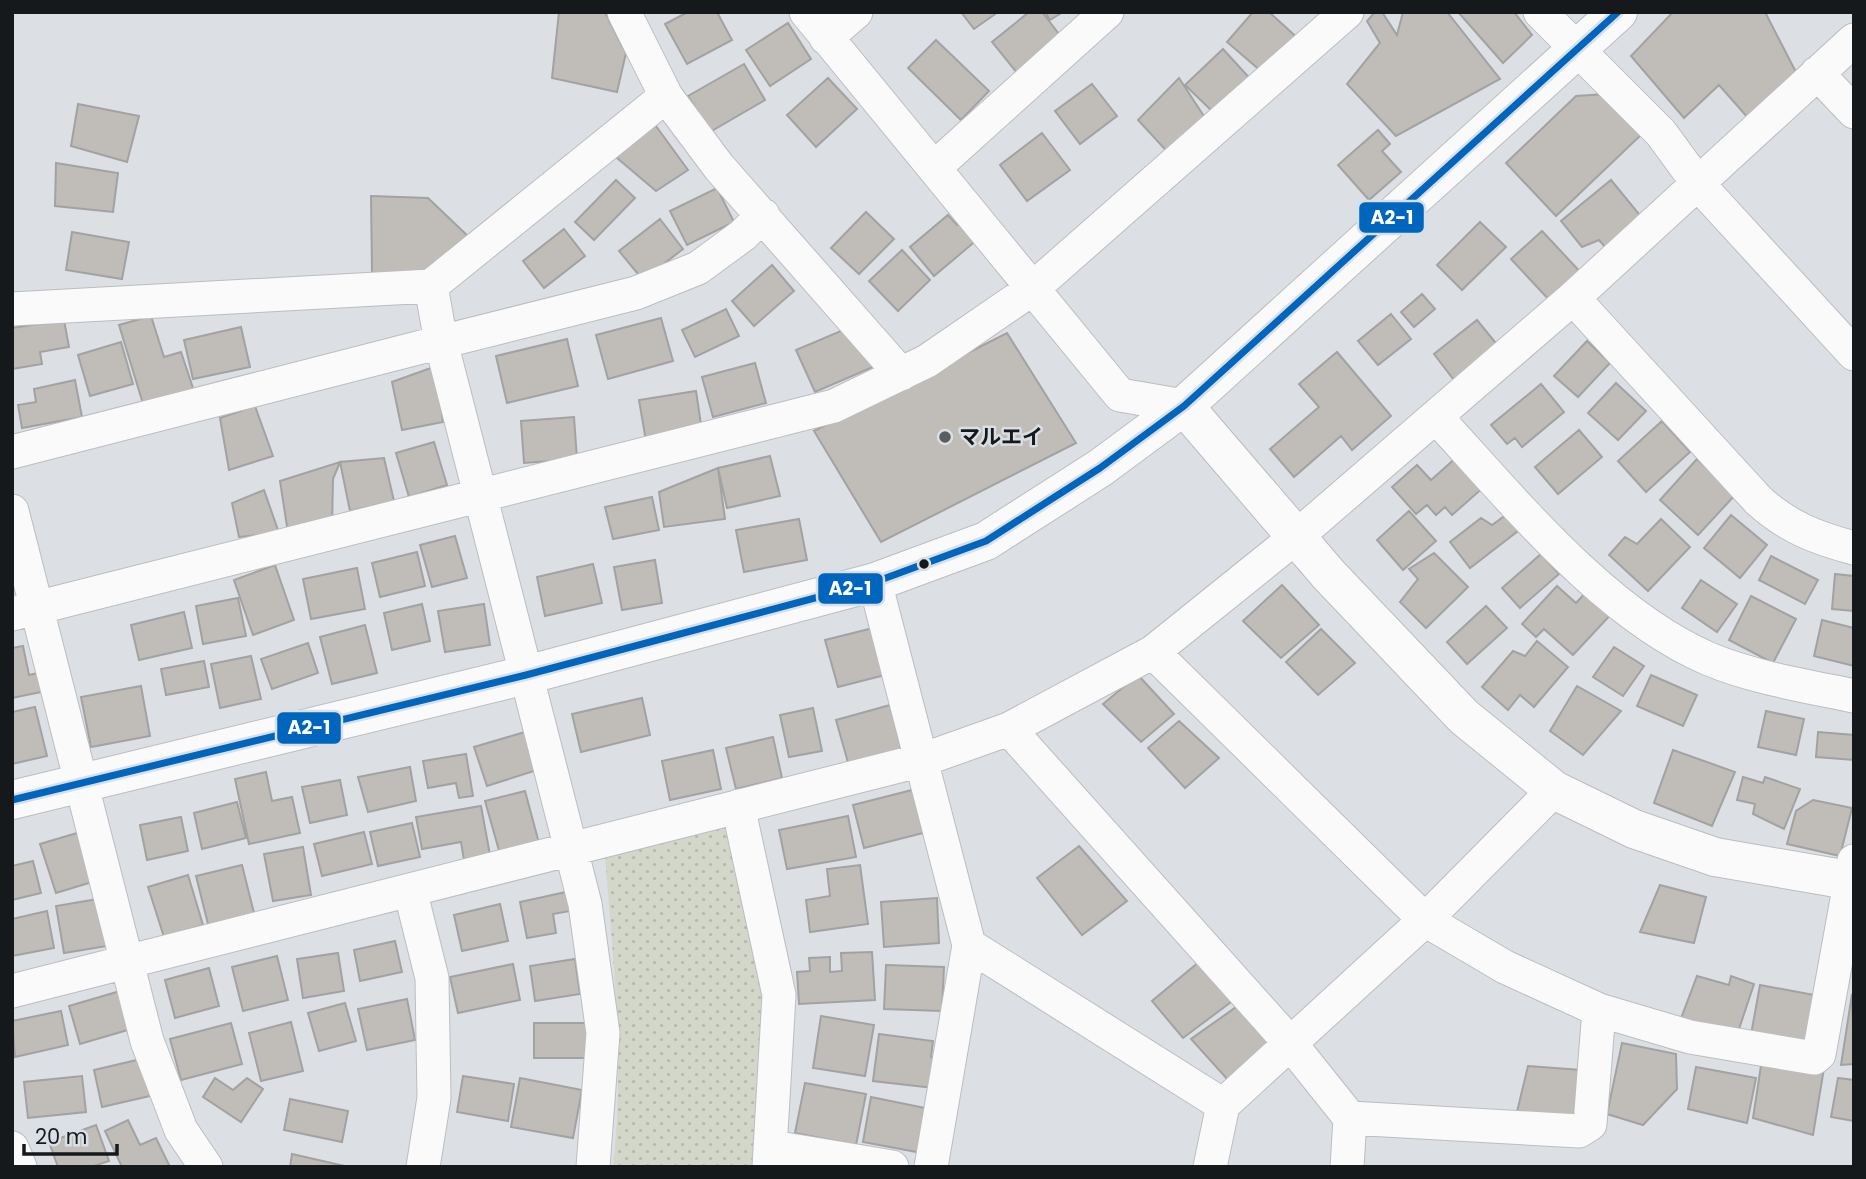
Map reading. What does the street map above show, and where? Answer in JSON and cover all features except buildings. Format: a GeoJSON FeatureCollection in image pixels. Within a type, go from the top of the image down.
{"type":"FeatureCollection","features":[{"type":"Feature","properties":{"kind":"main road"},"geometry":{"type":"LineString","coordinates":[[12,800],[526,675],[875,582],[985,541],[1100,468],[1184,406],[1618,12]]}},
{"type":"Feature","properties":{"kind":"main road"},"geometry":{"type":"LineString","coordinates":[[1184,406],[1296,537],[1464,717],[1554,790],[1634,829],[1715,857],[1852,874]]}},
{"type":"Feature","properties":{"kind":"street"},"geometry":{"type":"LineString","coordinates":[[624,12],[666,96],[719,167],[901,374]]}},
{"type":"Feature","properties":{"kind":"street"},"geometry":{"type":"LineString","coordinates":[[806,12],[1120,395],[1184,406]]}},
{"type":"Feature","properties":{"kind":"street"},"geometry":{"type":"LineString","coordinates":[[827,38],[856,12]]}},
{"type":"Feature","properties":{"kind":"street"},"geometry":{"type":"LineString","coordinates":[[934,168],[1107,12]]}},
{"type":"Feature","properties":{"kind":"street"},"geometry":{"type":"LineString","coordinates":[[25,610],[834,406],[927,360],[1032,289],[1347,12]]}},
{"type":"Feature","properties":{"kind":"street"},"geometry":{"type":"LineString","coordinates":[[1540,12],[1661,133],[1699,184],[1854,354]]}},
{"type":"Feature","properties":{"kind":"street"},"geometry":{"type":"LineString","coordinates":[[12,991],[922,760],[1009,729],[1153,652],[1296,537],[1573,298],[1854,40]]}},
{"type":"Feature","properties":{"kind":"street"},"geometry":{"type":"LineString","coordinates":[[1817,74],[1854,112]]}},
{"type":"Feature","properties":{"kind":"street"},"geometry":{"type":"LineString","coordinates":[[12,309],[431,286],[666,96]]}},
{"type":"Feature","properties":{"kind":"street"},"geometry":{"type":"LineString","coordinates":[[12,452],[636,293],[698,268],[743,235],[763,215]]}},
{"type":"Feature","properties":{"kind":"street"},"geometry":{"type":"LineString","coordinates":[[431,286],[441,342],[584,904],[603,1033],[593,1167]]}},
{"type":"Feature","properties":{"kind":"street"},"geometry":{"type":"LineString","coordinates":[[1573,298],[1759,501],[1782,521],[1814,537],[1854,548]]}},
{"type":"Feature","properties":{"kind":"street"},"geometry":{"type":"LineString","coordinates":[[1436,417],[1551,540],[1658,632],[1710,659],[1755,674],[1854,696]]}},
{"type":"Feature","properties":{"kind":"street"},"geometry":{"type":"LineString","coordinates":[[12,511],[25,610],[81,784],[147,1041],[181,1130],[206,1167]]}},
{"type":"Feature","properties":{"kind":"street"},"geometry":{"type":"LineString","coordinates":[[875,582],[969,945],[931,1167]]}},
{"type":"Feature","properties":{"kind":"street"},"geometry":{"type":"LineString","coordinates":[[1153,652],[1425,920],[1504,967],[1599,1010],[1690,1037],[1814,1058],[1819,1054],[1852,874]]}},
{"type":"Feature","properties":{"kind":"street"},"geometry":{"type":"LineString","coordinates":[[1009,729],[1290,1043],[1350,1118],[1347,1167]]}},
{"type":"Feature","properties":{"kind":"street"},"geometry":{"type":"LineString","coordinates":[[1210,1167],[1223,1105],[1425,920],[1554,790]]}},
{"type":"Feature","properties":{"kind":"street"},"geometry":{"type":"LineString","coordinates":[[738,806],[779,995],[770,1157],[892,1167]]}},
{"type":"Feature","properties":{"kind":"street"},"geometry":{"type":"LineString","coordinates":[[410,890],[432,978],[435,1098],[423,1167]]}},
{"type":"Feature","properties":{"kind":"street"},"geometry":{"type":"LineString","coordinates":[[969,945],[1223,1105]]}},
{"type":"Feature","properties":{"kind":"street"},"geometry":{"type":"LineString","coordinates":[[1350,1118],[1579,1131],[1590,1124],[1599,1010]]}},
{"type":"Feature","properties":{"kind":"street"},"geometry":{"type":"LineString","coordinates":[[12,1148],[20,1167]]}},
{"type":"Feature","properties":{"kind":"shaded area"},"geometry":{"type":"Polygon","coordinates":[[[727,821],[771,1005],[759,1167],[613,1167],[618,1050],[605,856],[727,821]]]}},
{"type":"Feature","properties":{"kind":"transit line","name":"A2-1"},"geometry":{"type":"LineString","coordinates":[[12,800],[526,675],[875,582],[986,541],[1100,468],[1184,406],[1618,12]]}},
{"type":"Feature","properties":{"kind":"place","name":"マルエイ"},"geometry":{"type":"Point","coordinates":[945,437]}}]}
